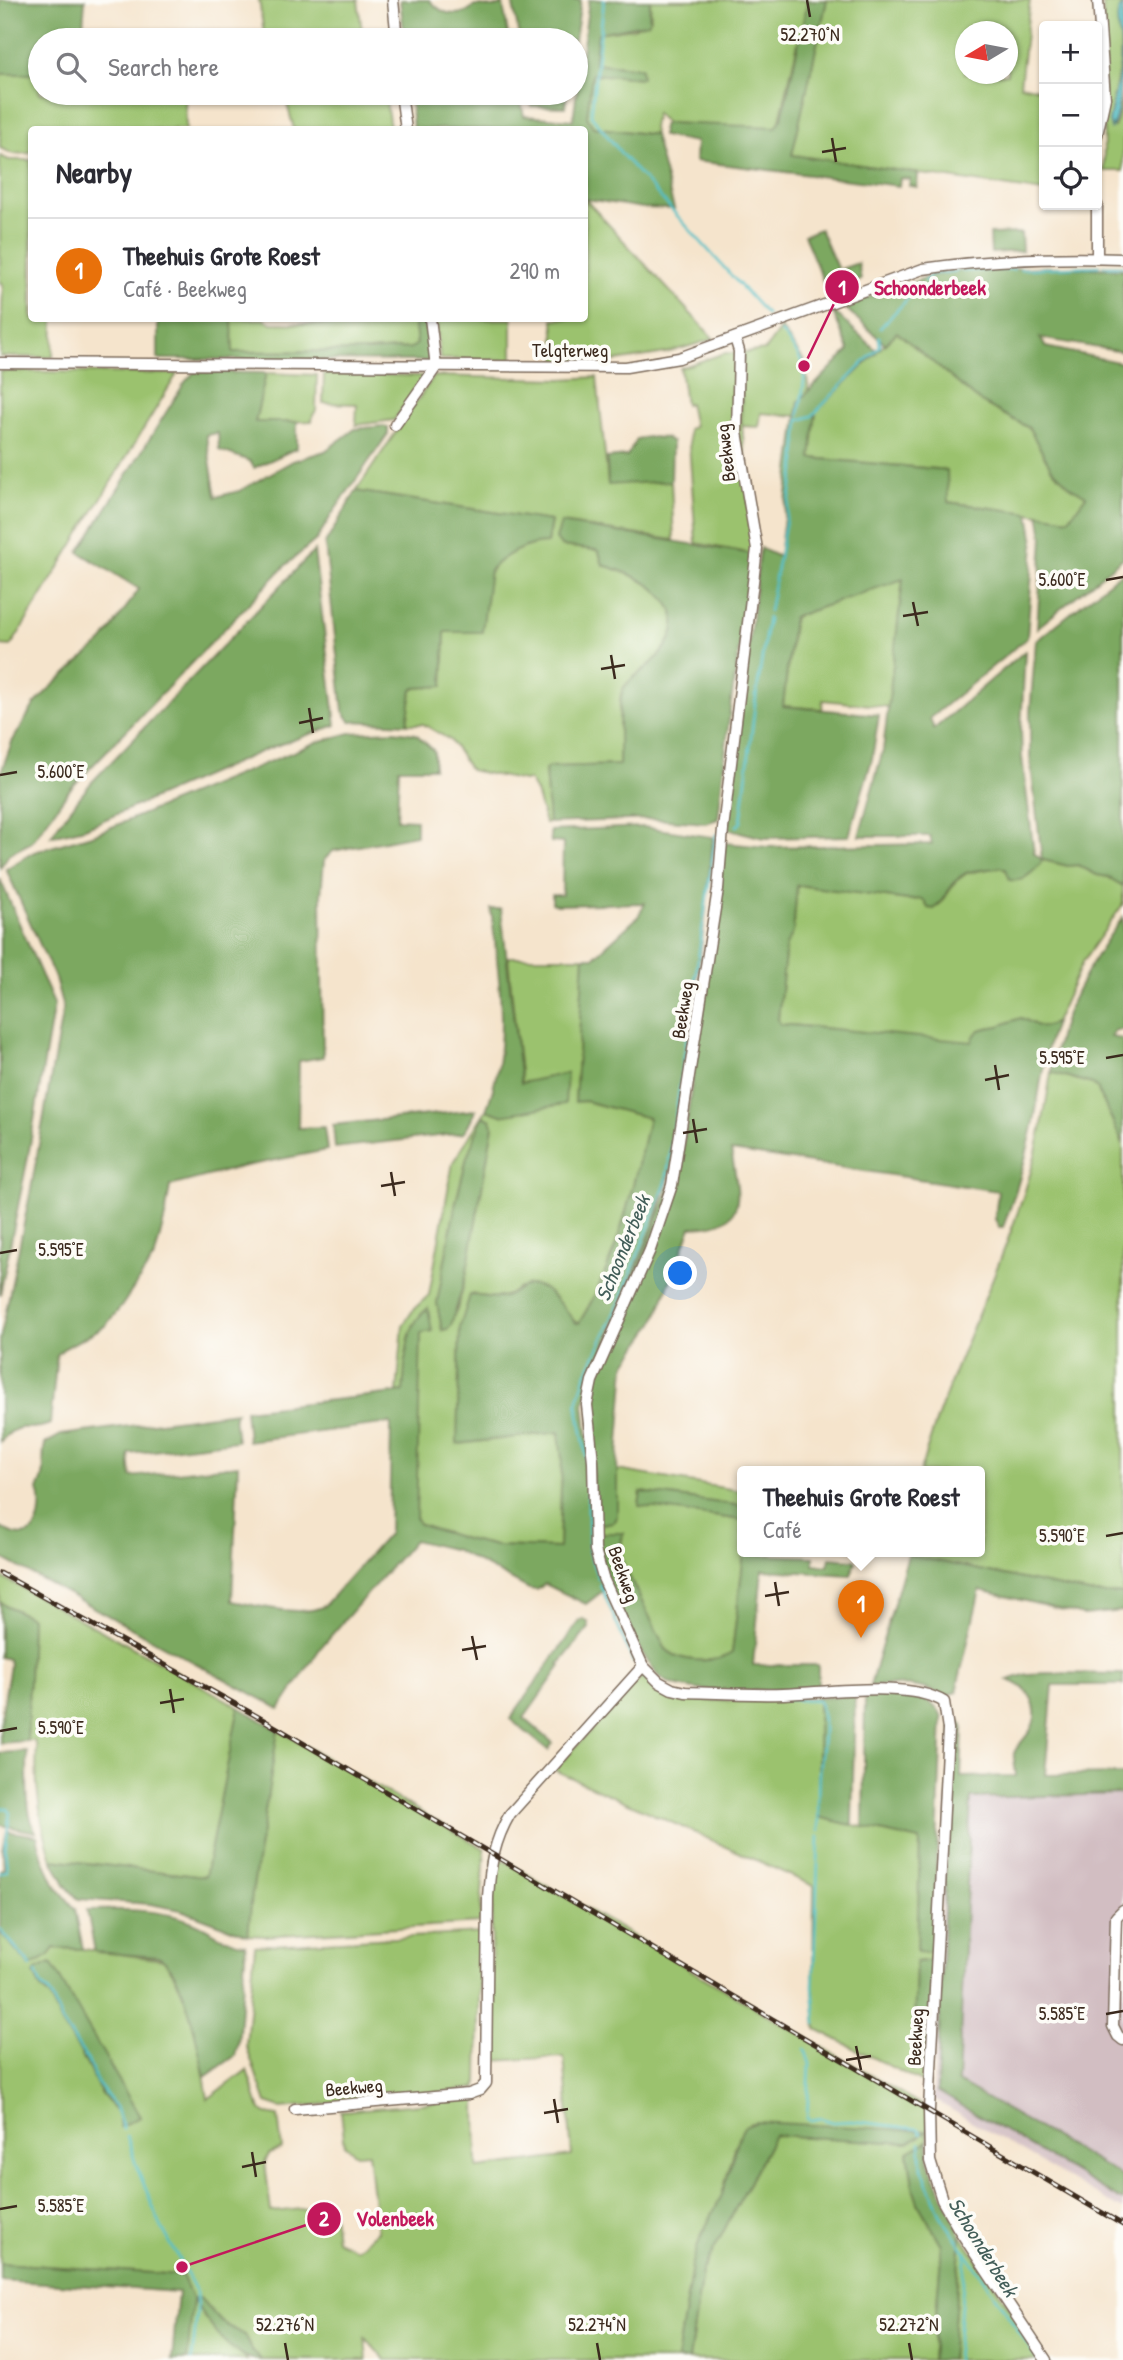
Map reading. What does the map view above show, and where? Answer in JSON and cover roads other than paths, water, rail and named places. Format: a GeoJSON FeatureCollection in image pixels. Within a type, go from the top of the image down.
{"type":"FeatureCollection","features":[{"type":"Feature","properties":{"kind":"street"},"geometry":{"type":"LineString","coordinates":[[393,0],[396,28]]}},
{"type":"Feature","properties":{"kind":"street"},"geometry":{"type":"LineString","coordinates":[[1098,0],[1105,98],[1102,112]]}},
{"type":"Feature","properties":{"kind":"street"},"geometry":{"type":"LineString","coordinates":[[403,105],[405,126]]}},
{"type":"Feature","properties":{"kind":"street"},"geometry":{"type":"LineString","coordinates":[[1097,210],[1097,258]]}},
{"type":"Feature","properties":{"kind":"street","name":"Telgterweg"},"geometry":{"type":"LineString","coordinates":[[0,363],[626,368],[679,358],[923,269],[960,263],[1055,257],[1123,259]]}},
{"type":"Feature","properties":{"kind":"street"},"geometry":{"type":"LineString","coordinates":[[395,425],[436,367],[430,322]]}},
{"type":"Feature","properties":{"kind":"street","name":"Beekweg"},"geometry":{"type":"LineString","coordinates":[[735,338],[739,351],[737,432],[757,549],[729,774],[718,889],[672,1185],[650,1251],[592,1381],[587,1405],[593,1461],[595,1550],[603,1578],[643,1666],[659,1682],[672,1689],[685,1692],[780,1694],[918,1691],[944,1702],[947,1729],[929,2104],[930,2161],[939,2191],[958,2228],[1046,2360]]}},
{"type":"Feature","properties":{"kind":"street","name":"Beekweg"},"geometry":{"type":"LineString","coordinates":[[295,2109],[469,2094],[480,2090],[486,2083],[489,1867],[500,1831],[510,1814],[643,1666]]}},
{"type":"Feature","properties":{"kind":"street"},"geometry":{"type":"LineString","coordinates":[[1123,1910],[1116,1917],[1113,2026],[1123,2040]]}},
{"type":"Feature","properties":{"kind":"water"},"geometry":{"type":"Polygon","coordinates":[[[1123,4],[1120,90],[1111,128],[1109,122],[1121,56],[1117,19],[1123,4]]]}},
{"type":"Feature","properties":{"kind":"waterway","name":"Schoonderbeek"},"geometry":{"type":"LineString","coordinates":[[604,0],[591,115],[624,157],[767,315]]}},
{"type":"Feature","properties":{"kind":"waterway"},"geometry":{"type":"LineString","coordinates":[[1020,269],[1099,266]]}},
{"type":"Feature","properties":{"kind":"waterway"},"geometry":{"type":"LineString","coordinates":[[1103,266],[1123,266]]}},
{"type":"Feature","properties":{"kind":"waterway"},"geometry":{"type":"LineString","coordinates":[[962,271],[1014,269]]}},
{"type":"Feature","properties":{"kind":"waterway"},"geometry":{"type":"LineString","coordinates":[[925,281],[931,274],[957,271]]}},
{"type":"Feature","properties":{"kind":"waterway"},"geometry":{"type":"LineString","coordinates":[[880,328],[916,290]]}},
{"type":"Feature","properties":{"kind":"waterway","name":"Schoonderbeek"},"geometry":{"type":"LineString","coordinates":[[781,332],[798,354],[804,371],[799,415]]}},
{"type":"Feature","properties":{"kind":"waterway"},"geometry":{"type":"LineString","coordinates":[[800,420],[812,416],[880,346],[879,337]]}},
{"type":"Feature","properties":{"kind":"waterway","name":"Schoonderbeek"},"geometry":{"type":"LineString","coordinates":[[769,611],[795,470],[799,419]]}},
{"type":"Feature","properties":{"kind":"waterway","name":"Schoonderbeek"},"geometry":{"type":"LineString","coordinates":[[737,826],[741,822],[768,618]]}},
{"type":"Feature","properties":{"kind":"waterway","name":"Schoonderbeek"},"geometry":{"type":"LineString","coordinates":[[598,1578],[589,1552],[587,1461],[577,1403],[585,1377],[616,1311],[666,1183],[716,834]]}},
{"type":"Feature","properties":{"kind":"waterway","name":"Schoonderbeek"},"geometry":{"type":"LineString","coordinates":[[600,1584],[633,1662]]}},
{"type":"Feature","properties":{"kind":"waterway","name":"Schoonderbeek"},"geometry":{"type":"LineString","coordinates":[[642,1674],[661,1691],[686,1697]]}},
{"type":"Feature","properties":{"kind":"waterway","name":"Schoonderbeek"},"geometry":{"type":"LineString","coordinates":[[783,1699],[818,1701],[821,1708],[823,1731],[818,1779],[819,1830]]}},
{"type":"Feature","properties":{"kind":"waterway"},"geometry":{"type":"LineString","coordinates":[[0,1808],[8,1808],[10,1811],[5,1851],[7,1870],[0,1873]]}},
{"type":"Feature","properties":{"kind":"waterway","name":"Schoonderbeek"},"geometry":{"type":"LineString","coordinates":[[816,2024],[813,1987],[819,1836]]}},
{"type":"Feature","properties":{"kind":"waterway"},"geometry":{"type":"LineString","coordinates":[[0,1929],[31,1966]]}},
{"type":"Feature","properties":{"kind":"waterway"},"geometry":{"type":"LineString","coordinates":[[36,1973],[41,1985],[50,1993],[62,2022],[87,2059],[97,2083],[116,2107],[123,2129]]}},
{"type":"Feature","properties":{"kind":"waterway","name":"Schoonderbeek"},"geometry":{"type":"LineString","coordinates":[[805,2049],[810,2064],[807,2118],[919,2129],[921,2134]]}},
{"type":"Feature","properties":{"kind":"waterway"},"geometry":{"type":"LineString","coordinates":[[127,2136],[160,2224],[196,2291],[197,2313],[192,2360]]}},
{"type":"Feature","properties":{"kind":"waterway","name":"Schoonderbeek"},"geometry":{"type":"LineString","coordinates":[[920,2143],[922,2168],[941,2216],[1038,2360]]}},
{"type":"Feature","properties":{"kind":"waterway"},"geometry":{"type":"LineString","coordinates":[[956,2360],[966,2251]]}},
{"type":"Feature","properties":{"kind":"railway"},"geometry":{"type":"LineString","coordinates":[[0,1573],[262,1719],[1123,2225]]}},
{"type":"Feature","properties":{"kind":"place","name":"Schoonderbeek"},"geometry":{"type":"Point","coordinates":[804,366]}},
{"type":"Feature","properties":{"kind":"place","name":"Theehuis Grote Roest"},"geometry":{"type":"Point","coordinates":[861,1638]}},
{"type":"Feature","properties":{"kind":"place","name":"Volenbeek"},"geometry":{"type":"Point","coordinates":[182,2267]}}]}
